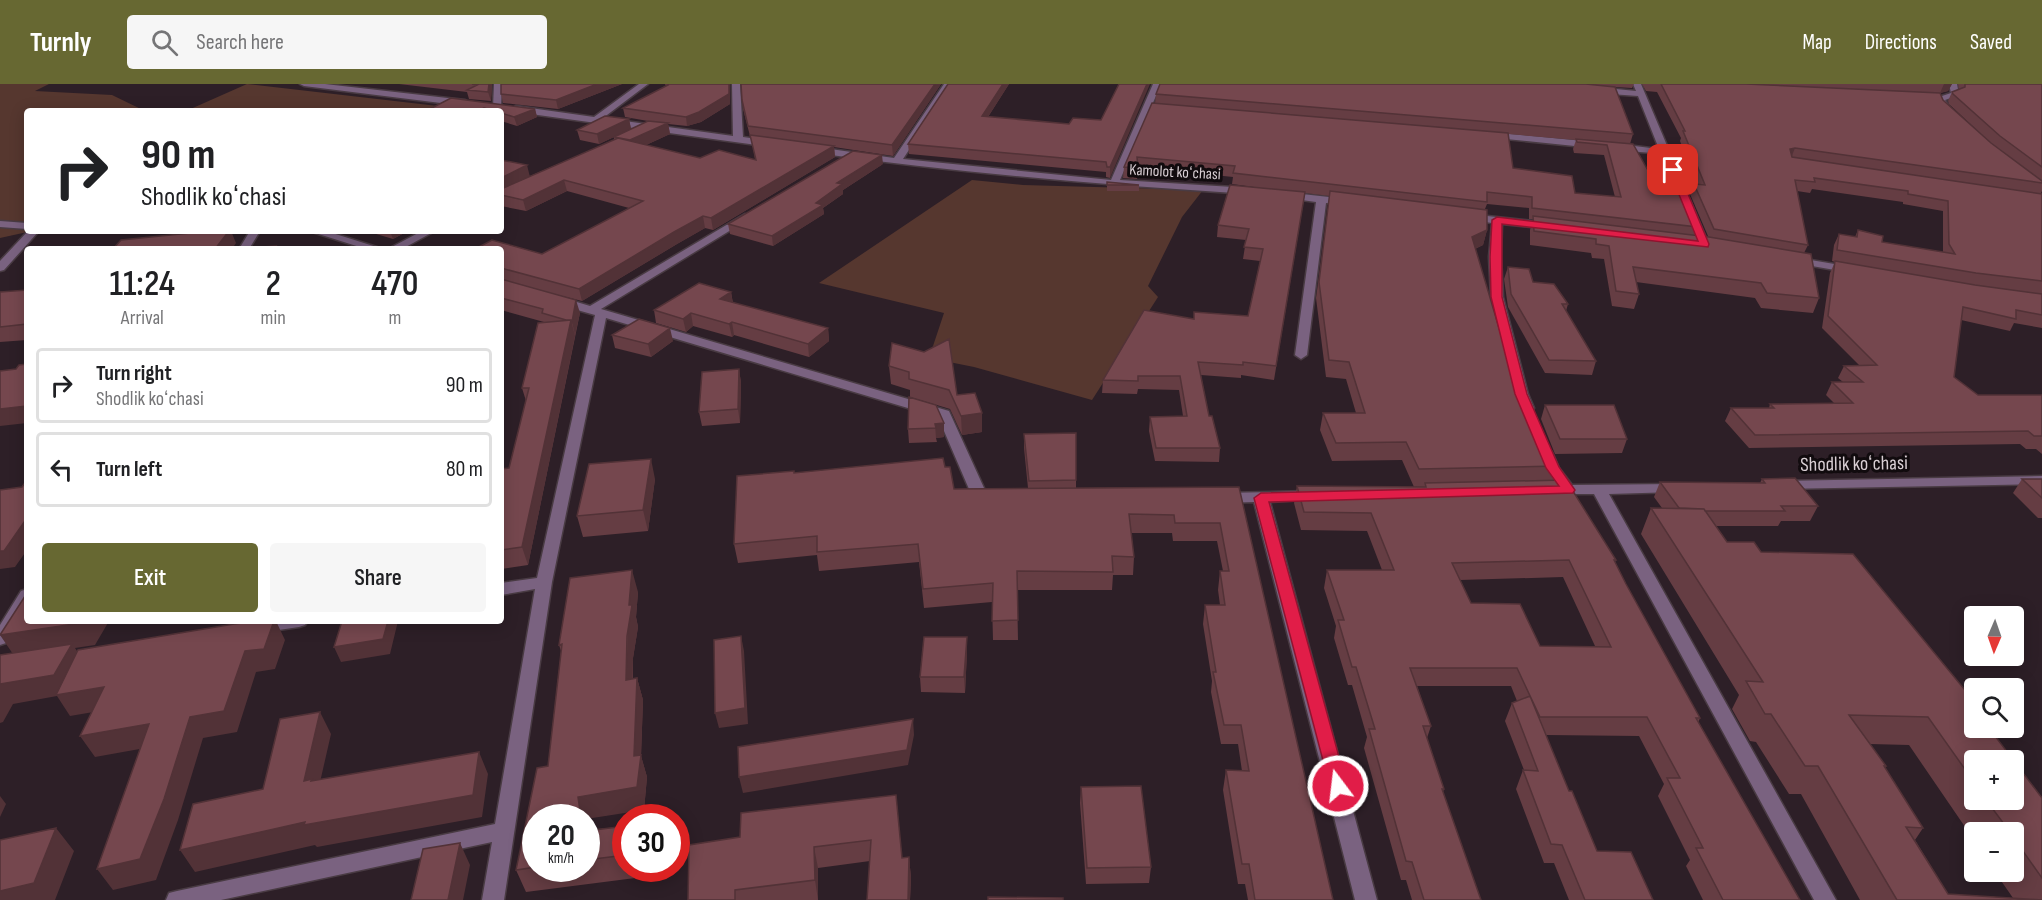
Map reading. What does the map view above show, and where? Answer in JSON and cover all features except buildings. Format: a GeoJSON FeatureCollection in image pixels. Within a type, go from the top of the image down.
{"type":"FeatureCollection","features":[{"type":"Feature","properties":{"kind":"street"},"geometry":{"type":"LineString","coordinates":[[304,84],[475,104]]}},
{"type":"Feature","properties":{"kind":"street"},"geometry":{"type":"LineString","coordinates":[[497,107],[498,84]]}},
{"type":"Feature","properties":{"kind":"street"},"geometry":{"type":"LineString","coordinates":[[597,119],[644,84]]}},
{"type":"Feature","properties":{"kind":"street"},"geometry":{"type":"LineString","coordinates":[[736,84],[738,139]]}},
{"type":"Feature","properties":{"kind":"street"},"geometry":{"type":"LineString","coordinates":[[897,161],[948,84]]}},
{"type":"Feature","properties":{"kind":"street"},"geometry":{"type":"LineString","coordinates":[[1114,183],[1152,107],[1157,84]]}},
{"type":"Feature","properties":{"kind":"street"},"geometry":{"type":"LineString","coordinates":[[1929,98],[1955,95],[1953,84]]}},
{"type":"Feature","properties":{"kind":"street"},"geometry":{"type":"LineString","coordinates":[[1583,89],[1639,89],[1704,244]]}},
{"type":"Feature","properties":{"kind":"street"},"geometry":{"type":"LineString","coordinates":[[1940,98],[1942,106],[1958,121]]}},
{"type":"Feature","properties":{"kind":"street"},"geometry":{"type":"LineString","coordinates":[[486,106],[783,145]]}},
{"type":"Feature","properties":{"kind":"street"},"geometry":{"type":"LineString","coordinates":[[628,136],[649,126]]}},
{"type":"Feature","properties":{"kind":"street"},"geometry":{"type":"LineString","coordinates":[[1481,135],[1665,152]]}},
{"type":"Feature","properties":{"kind":"street","name":"Kamolot koʻchasi"},"geometry":{"type":"LineString","coordinates":[[806,148],[939,167],[1114,183],[1263,193]]}},
{"type":"Feature","properties":{"kind":"street"},"geometry":{"type":"LineString","coordinates":[[831,166],[851,155]]}},
{"type":"Feature","properties":{"kind":"street"},"geometry":{"type":"LineString","coordinates":[[1275,194],[1356,204]]}},
{"type":"Feature","properties":{"kind":"street"},"geometry":{"type":"LineString","coordinates":[[1301,355],[1321,199]]}},
{"type":"Feature","properties":{"kind":"street"},"geometry":{"type":"LineString","coordinates":[[493,900],[544,582],[596,311],[752,213]]}},
{"type":"Feature","properties":{"kind":"street"},"geometry":{"type":"LineString","coordinates":[[1462,216],[1566,228]]}},
{"type":"Feature","properties":{"kind":"street"},"geometry":{"type":"LineString","coordinates":[[1497,220],[1495,257],[1497,297],[1521,394],[1534,425]]}},
{"type":"Feature","properties":{"kind":"street"},"geometry":{"type":"LineString","coordinates":[[0,224],[24,226]]}},
{"type":"Feature","properties":{"kind":"street"},"geometry":{"type":"LineString","coordinates":[[0,268],[30,234]]}},
{"type":"Feature","properties":{"kind":"street"},"geometry":{"type":"LineString","coordinates":[[325,234],[367,246]]}},
{"type":"Feature","properties":{"kind":"street"},"geometry":{"type":"LineString","coordinates":[[399,246],[424,234]]}},
{"type":"Feature","properties":{"kind":"street"},"geometry":{"type":"LineString","coordinates":[[1693,243],[1716,246]]}},
{"type":"Feature","properties":{"kind":"street"},"geometry":{"type":"LineString","coordinates":[[1785,259],[1865,273]]}},
{"type":"Feature","properties":{"kind":"street"},"geometry":{"type":"LineString","coordinates":[[546,297],[944,414],[983,503],[1006,503]]}},
{"type":"Feature","properties":{"kind":"street"},"geometry":{"type":"LineString","coordinates":[[1543,446],[1552,468],[1568,490]]}},
{"type":"Feature","properties":{"kind":"street","name":"Shodlik koʻchasi"},"geometry":{"type":"LineString","coordinates":[[1766,486],[2042,480]]}},
{"type":"Feature","properties":{"kind":"street"},"geometry":{"type":"LineString","coordinates":[[1533,491],[1694,487]]}},
{"type":"Feature","properties":{"kind":"street"},"geometry":{"type":"LineString","coordinates":[[1599,489],[1825,900]]}},
{"type":"Feature","properties":{"kind":"street"},"geometry":{"type":"LineString","coordinates":[[1203,499],[1325,496]]}},
{"type":"Feature","properties":{"kind":"street"},"geometry":{"type":"LineString","coordinates":[[1261,498],[1366,900]]}},
{"type":"Feature","properties":{"kind":"street"},"geometry":{"type":"LineString","coordinates":[[504,589],[544,582]]}},
{"type":"Feature","properties":{"kind":"street"},"geometry":{"type":"LineString","coordinates":[[0,639],[24,600]]}},
{"type":"Feature","properties":{"kind":"street"},"geometry":{"type":"LineString","coordinates":[[241,630],[280,624]]}},
{"type":"Feature","properties":{"kind":"street"},"geometry":{"type":"LineString","coordinates":[[177,900],[504,831]]}},
{"type":"Feature","properties":{"kind":"shaded area"},"geometry":{"type":"Polygon","coordinates":[[[0,84],[49,84],[35,91],[112,95],[139,108],[24,108],[24,233],[0,238],[0,84]]]}},
{"type":"Feature","properties":{"kind":"shaded area"},"geometry":{"type":"Polygon","coordinates":[[[247,84],[455,108],[193,108],[247,84]]]}},
{"type":"Feature","properties":{"kind":"shaded area"},"geometry":{"type":"Polygon","coordinates":[[[972,180],[1023,185],[1203,190],[1182,217],[1148,286],[1158,297],[1092,400],[974,367],[929,358],[944,313],[819,283],[972,180]]]}},
{"type":"Feature","properties":{"kind":"route"},"geometry":{"type":"LineString","coordinates":[[1338,786],[1261,498],[1568,490],[1552,468],[1521,394],[1497,297],[1495,257],[1497,220],[1704,244],[1673,170]]}}]}
